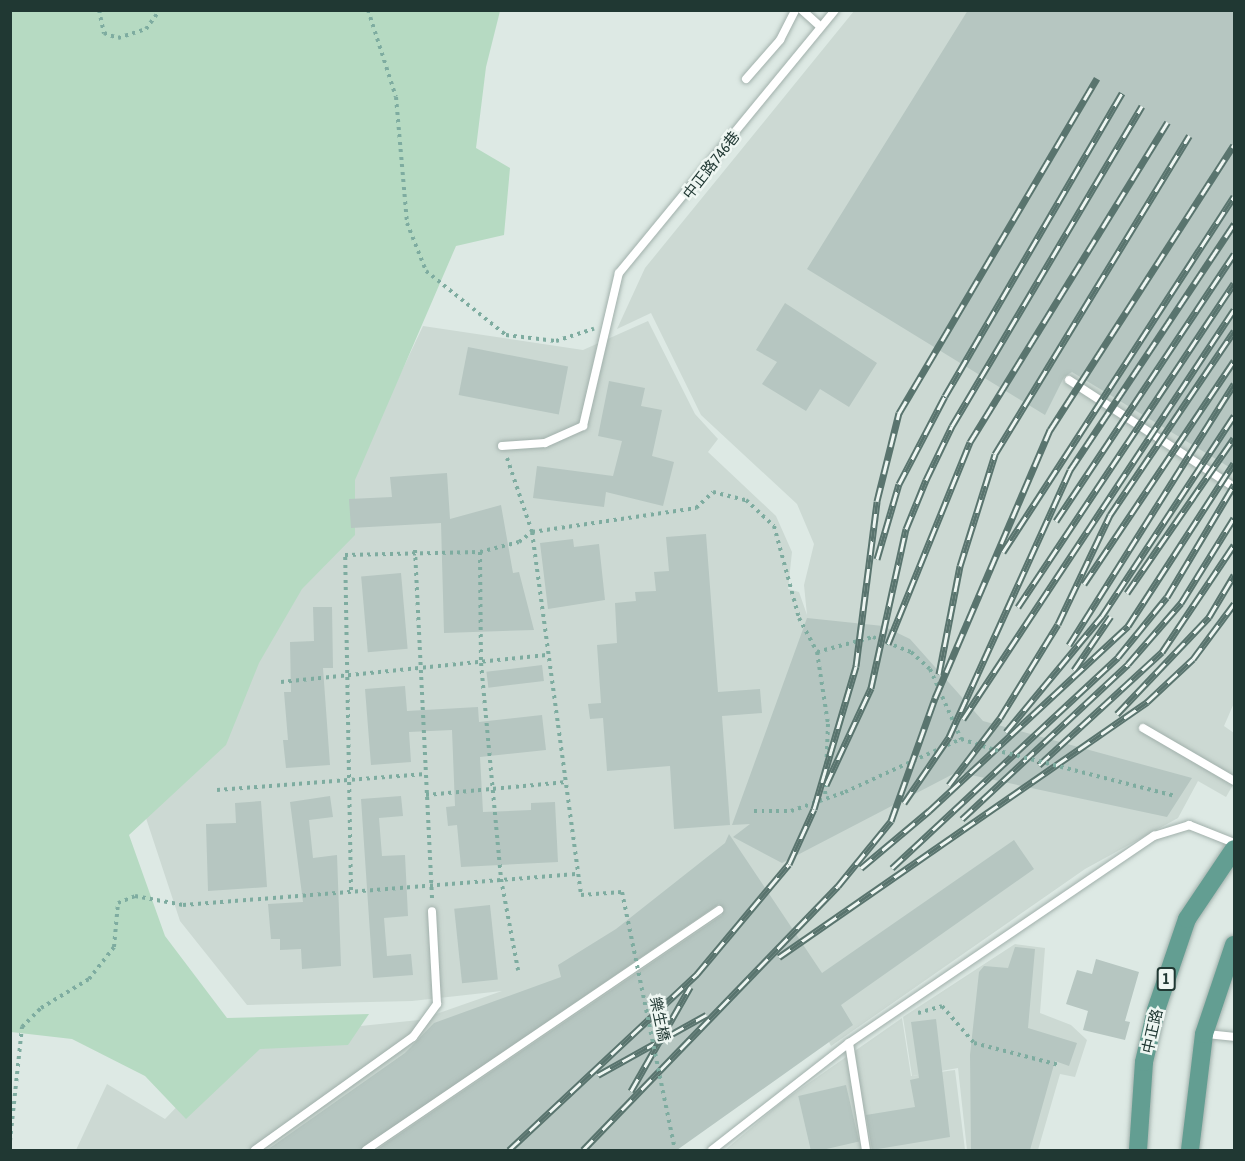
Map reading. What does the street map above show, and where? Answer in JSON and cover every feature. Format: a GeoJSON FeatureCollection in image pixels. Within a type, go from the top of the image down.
{"type":"FeatureCollection","features":[{"type":"Feature","properties":{"kind":"main road","name":"中正路"},"geometry":{"type":"LineString","coordinates":[[1138,1150],[1139,1124],[1156,1010],[1187,919],[1234,849]]}},
{"type":"Feature","properties":{"kind":"main road"},"geometry":{"type":"LineString","coordinates":[[1190,1150],[1190,1130],[1204,1034],[1234,945]]}},
{"type":"Feature","properties":{"kind":"lane"},"geometry":{"type":"LineString","coordinates":[[746,79],[780,40],[795,10]]}},
{"type":"Feature","properties":{"kind":"lane"},"geometry":{"type":"LineString","coordinates":[[802,10],[821,27]]}},
{"type":"Feature","properties":{"kind":"lane","name":"中正路746巷"},"geometry":{"type":"LineString","coordinates":[[502,446],[545,443],[583,426],[602,327],[619,273],[835,10]]}},
{"type":"Feature","properties":{"kind":"lane"},"geometry":{"type":"LineString","coordinates":[[1069,380],[1234,487]]}},
{"type":"Feature","properties":{"kind":"lane"},"geometry":{"type":"LineString","coordinates":[[1143,728],[1234,781]]}},
{"type":"Feature","properties":{"kind":"lane"},"geometry":{"type":"LineString","coordinates":[[712,1150],[849,1043],[1154,836],[1189,825],[1234,843]]}},
{"type":"Feature","properties":{"kind":"lane"},"geometry":{"type":"LineString","coordinates":[[366,1150],[719,910]]}},
{"type":"Feature","properties":{"kind":"lane"},"geometry":{"type":"LineString","coordinates":[[255,1150],[413,1037],[437,1004],[432,911]]}},
{"type":"Feature","properties":{"kind":"lane"},"geometry":{"type":"LineString","coordinates":[[1204,1034],[1234,1037]]}},
{"type":"Feature","properties":{"kind":"lane"},"geometry":{"type":"LineString","coordinates":[[849,1043],[866,1150]]}},
{"type":"Feature","properties":{"kind":"path"},"geometry":{"type":"LineString","coordinates":[[99,10],[104,33],[118,38],[146,29],[160,10]]}},
{"type":"Feature","properties":{"kind":"path"},"geometry":{"type":"LineString","coordinates":[[368,10],[396,98],[407,223],[426,271],[507,335],[556,341],[602,327]]}},
{"type":"Feature","properties":{"kind":"path"},"geometry":{"type":"LineString","coordinates":[[10,1141],[22,1027],[40,1008],[89,979],[102,963],[114,947],[118,903],[135,896],[183,905],[351,890],[579,874],[532,532],[502,446]]}},
{"type":"Feature","properties":{"kind":"path"},"geometry":{"type":"LineString","coordinates":[[351,890],[346,780],[345,555],[415,550],[480,552],[519,542],[532,532],[696,508],[713,492],[746,500],[774,526],[799,618],[817,652],[828,724],[825,798]]}},
{"type":"Feature","properties":{"kind":"path"},"geometry":{"type":"LineString","coordinates":[[415,550],[432,911]]}},
{"type":"Feature","properties":{"kind":"path"},"geometry":{"type":"LineString","coordinates":[[480,552],[481,663],[496,789],[501,879],[518,970]]}},
{"type":"Feature","properties":{"kind":"path"},"geometry":{"type":"LineString","coordinates":[[817,652],[873,637],[911,652],[930,669],[961,739]]}},
{"type":"Feature","properties":{"kind":"path"},"geometry":{"type":"LineString","coordinates":[[281,682],[549,655]]}},
{"type":"Feature","properties":{"kind":"path"},"geometry":{"type":"LineString","coordinates":[[754,811],[791,811],[961,739],[995,750],[1176,796]]}},
{"type":"Feature","properties":{"kind":"path"},"geometry":{"type":"LineString","coordinates":[[217,790],[424,774]]}},
{"type":"Feature","properties":{"kind":"path"},"geometry":{"type":"LineString","coordinates":[[426,795],[566,782]]}},
{"type":"Feature","properties":{"kind":"path","name":"樂生橋"},"geometry":{"type":"LineString","coordinates":[[579,874],[581,895],[622,892],[675,1150]]}},
{"type":"Feature","properties":{"kind":"path"},"geometry":{"type":"LineString","coordinates":[[912,1015],[942,1006],[974,1042],[1059,1065]]}},
{"type":"Feature","properties":{"kind":"shaded area"},"geometry":{"type":"Polygon","coordinates":[[[854,11],[1234,11],[1234,703],[1224,726],[1234,733],[1234,783],[1226,797],[1198,781],[1178,818],[1085,869],[831,1046],[818,1021],[777,1047],[673,1150],[76,1150],[107,1084],[165,1119],[243,1038],[419,1020],[502,991],[412,1001],[247,1005],[180,921],[142,806],[349,483],[423,326],[583,350],[648,321],[695,414],[718,439],[708,452],[776,516],[792,552],[788,589],[799,592],[807,615],[804,585],[814,544],[797,504],[701,415],[651,313],[617,329],[645,268],[854,11]]]}},
{"type":"Feature","properties":{"kind":"shaded area"},"geometry":{"type":"Polygon","coordinates":[[[1015,944],[1045,948],[1040,1013],[1071,1025],[1087,1040],[1075,1077],[1060,1074],[1038,1150],[967,1150],[958,1068],[912,1076],[903,1017],[1015,944]]]}},
{"type":"Feature","properties":{"kind":"shaded area"},"geometry":{"type":"Polygon","coordinates":[[[902,1018],[911,1076],[955,1070],[965,1150],[725,1150],[783,1101],[902,1018]]]}},
{"type":"Feature","properties":{"kind":"green space"},"geometry":{"type":"Polygon","coordinates":[[[11,11],[500,11],[486,67],[476,148],[510,168],[504,235],[456,246],[355,480],[355,535],[302,589],[259,663],[226,745],[129,835],[165,936],[227,1018],[369,1014],[348,1045],[260,1049],[186,1119],[145,1076],[72,1039],[11,1032],[11,11]]]}},
{"type":"Feature","properties":{"kind":"building"},"geometry":{"type":"Polygon","coordinates":[[[968,10],[1234,10],[1234,470],[1072,372],[1064,377],[1045,415],[807,269],[968,10]]]}},
{"type":"Feature","properties":{"kind":"building"},"geometry":{"type":"Polygon","coordinates":[[[785,303],[877,363],[849,407],[820,389],[806,411],[762,384],[777,362],[756,350],[785,303]]]}},
{"type":"Feature","properties":{"kind":"building"},"geometry":{"type":"Polygon","coordinates":[[[468,347],[568,366],[559,415],[459,395],[468,347]]]}},
{"type":"Feature","properties":{"kind":"building"},"geometry":{"type":"Polygon","coordinates":[[[609,381],[645,388],[641,406],[662,410],[652,456],[674,462],[663,506],[606,492],[604,507],[533,498],[537,466],[613,476],[622,441],[598,436],[609,381]]]}},
{"type":"Feature","properties":{"kind":"building"},"geometry":{"type":"Polygon","coordinates":[[[447,473],[450,519],[501,505],[513,573],[519,572],[534,630],[444,633],[441,523],[351,528],[349,499],[392,497],[390,477],[447,473]]]}},
{"type":"Feature","properties":{"kind":"building"},"geometry":{"type":"Polygon","coordinates":[[[706,534],[718,692],[760,689],[762,713],[722,716],[730,825],[674,829],[670,766],[607,771],[603,718],[590,719],[588,704],[601,703],[597,645],[617,643],[615,603],[636,601],[635,592],[656,591],[654,572],[669,571],[666,537],[706,534]]]}},
{"type":"Feature","properties":{"kind":"building"},"geometry":{"type":"Polygon","coordinates":[[[573,539],[574,547],[599,544],[605,600],[548,609],[540,543],[573,539]]]}},
{"type":"Feature","properties":{"kind":"building"},"geometry":{"type":"Polygon","coordinates":[[[401,573],[408,649],[368,652],[361,576],[401,573]]]}},
{"type":"Feature","properties":{"kind":"building"},"geometry":{"type":"Polygon","coordinates":[[[313,607],[332,607],[333,668],[323,668],[330,765],[286,768],[283,740],[288,740],[284,692],[291,692],[290,642],[314,641],[313,607]]]}},
{"type":"Feature","properties":{"kind":"building"},"geometry":{"type":"Polygon","coordinates":[[[807,618],[883,626],[910,639],[983,721],[1192,778],[1167,817],[957,772],[782,863],[733,837],[750,824],[732,825],[807,618]]]}},
{"type":"Feature","properties":{"kind":"building"},"geometry":{"type":"Polygon","coordinates":[[[542,665],[544,681],[488,688],[486,672],[542,665]]]}},
{"type":"Feature","properties":{"kind":"building"},"geometry":{"type":"Polygon","coordinates":[[[405,686],[407,711],[478,707],[479,722],[542,715],[546,750],[480,757],[483,812],[531,810],[531,803],[555,802],[558,862],[461,867],[457,825],[448,826],[446,807],[455,806],[452,730],[409,732],[411,762],[371,765],[365,689],[405,686]]]}},
{"type":"Feature","properties":{"kind":"building"},"geometry":{"type":"Polygon","coordinates":[[[330,796],[333,817],[309,820],[313,858],[337,855],[341,966],[302,969],[301,949],[280,950],[280,939],[271,939],[268,904],[303,902],[290,802],[330,796]]]}},
{"type":"Feature","properties":{"kind":"building"},"geometry":{"type":"Polygon","coordinates":[[[401,796],[403,816],[379,818],[382,856],[405,855],[408,916],[384,918],[387,956],[411,954],[413,975],[373,978],[361,799],[401,796]]]}},
{"type":"Feature","properties":{"kind":"building"},"geometry":{"type":"Polygon","coordinates":[[[261,801],[267,887],[208,891],[206,824],[236,823],[235,803],[261,801]]]}},
{"type":"Feature","properties":{"kind":"building"},"geometry":{"type":"Polygon","coordinates":[[[729,834],[822,973],[1014,840],[1034,869],[841,1005],[853,1025],[677,1150],[376,1150],[722,915],[719,904],[360,1150],[267,1150],[405,1053],[434,1023],[561,977],[558,965],[616,929],[725,843],[729,834]]]}},
{"type":"Feature","properties":{"kind":"building"},"geometry":{"type":"Polygon","coordinates":[[[490,905],[498,980],[462,983],[454,909],[490,905]]]}},
{"type":"Feature","properties":{"kind":"building"},"geometry":{"type":"Polygon","coordinates":[[[1015,947],[1035,949],[1028,1028],[1077,1043],[1069,1066],[1055,1061],[1030,1150],[971,1150],[970,1055],[979,972],[984,966],[1008,968],[1015,947]]]}},
{"type":"Feature","properties":{"kind":"building"},"geometry":{"type":"Polygon","coordinates":[[[1096,959],[1139,972],[1125,1021],[1130,1022],[1125,1040],[1083,1030],[1088,1011],[1066,1004],[1077,970],[1092,974],[1096,959]]]}},
{"type":"Feature","properties":{"kind":"building"},"geometry":{"type":"Polygon","coordinates":[[[936,1019],[950,1137],[872,1150],[866,1115],[915,1107],[910,1080],[919,1078],[911,1022],[936,1019]]]}},
{"type":"Feature","properties":{"kind":"building"},"geometry":{"type":"Polygon","coordinates":[[[846,1085],[859,1142],[822,1150],[811,1150],[798,1096],[846,1085]]]}},
{"type":"Feature","properties":{"kind":"railway"},"geometry":{"type":"LineString","coordinates":[[509,1150],[697,974],[789,864],[814,809],[856,666],[877,501],[899,413],[1097,78]]}},
{"type":"Feature","properties":{"kind":"railway"},"geometry":{"type":"LineString","coordinates":[[877,559],[899,484],[945,396],[1122,93]]}},
{"type":"Feature","properties":{"kind":"railway"},"geometry":{"type":"LineString","coordinates":[[826,785],[871,688],[906,529],[926,480],[952,426],[1142,106]]}},
{"type":"Feature","properties":{"kind":"railway"},"geometry":{"type":"LineString","coordinates":[[888,644],[970,442],[1168,122]]}},
{"type":"Feature","properties":{"kind":"railway"},"geometry":{"type":"LineString","coordinates":[[939,674],[960,566],[995,454],[1189,136]]}},
{"type":"Feature","properties":{"kind":"railway"},"geometry":{"type":"LineString","coordinates":[[583,1150],[838,886],[891,821],[935,698],[1050,430],[1234,145]]}},
{"type":"Feature","properties":{"kind":"railway"},"geometry":{"type":"LineString","coordinates":[[1003,552],[1234,196]]}},
{"type":"Feature","properties":{"kind":"railway"},"geometry":{"type":"LineString","coordinates":[[904,803],[949,737],[1070,470],[1234,224]]}},
{"type":"Feature","properties":{"kind":"railway"},"geometry":{"type":"LineString","coordinates":[[1056,521],[1234,254]]}},
{"type":"Feature","properties":{"kind":"railway"},"geometry":{"type":"LineString","coordinates":[[1018,607],[1234,283]]}},
{"type":"Feature","properties":{"kind":"railway"},"geometry":{"type":"LineString","coordinates":[[963,719],[1234,309]]}},
{"type":"Feature","properties":{"kind":"railway"},"geometry":{"type":"LineString","coordinates":[[949,785],[1000,718],[1058,624],[1110,515],[1234,331]]}},
{"type":"Feature","properties":{"kind":"railway"},"geometry":{"type":"LineString","coordinates":[[1084,584],[1234,361]]}},
{"type":"Feature","properties":{"kind":"railway"},"geometry":{"type":"LineString","coordinates":[[1069,645],[1234,384]]}},
{"type":"Feature","properties":{"kind":"railway"},"geometry":{"type":"LineString","coordinates":[[1006,732],[1102,616],[1234,416]]}},
{"type":"Feature","properties":{"kind":"railway"},"geometry":{"type":"LineString","coordinates":[[1127,593],[1234,438]]}},
{"type":"Feature","properties":{"kind":"railway"},"geometry":{"type":"LineString","coordinates":[[861,868],[929,811],[1128,626],[1234,463]]}},
{"type":"Feature","properties":{"kind":"railway"},"geometry":{"type":"LineString","coordinates":[[892,868],[1118,657],[1167,597],[1234,485]]}},
{"type":"Feature","properties":{"kind":"railway"},"geometry":{"type":"LineString","coordinates":[[962,819],[1128,664],[1181,603],[1234,518]]}},
{"type":"Feature","properties":{"kind":"railway"},"geometry":{"type":"LineString","coordinates":[[1039,765],[1162,652],[1234,545]]}},
{"type":"Feature","properties":{"kind":"railway"},"geometry":{"type":"LineString","coordinates":[[1117,714],[1209,617],[1234,575]]}},
{"type":"Feature","properties":{"kind":"railway"},"geometry":{"type":"LineString","coordinates":[[779,957],[1147,702],[1193,659],[1234,604]]}},
{"type":"Feature","properties":{"kind":"railway"},"geometry":{"type":"LineString","coordinates":[[1074,670],[1111,616]]}},
{"type":"Feature","properties":{"kind":"railway"},"geometry":{"type":"LineString","coordinates":[[631,1091],[690,987]]}},
{"type":"Feature","properties":{"kind":"railway"},"geometry":{"type":"LineString","coordinates":[[598,1075],[706,1015]]}}]}
